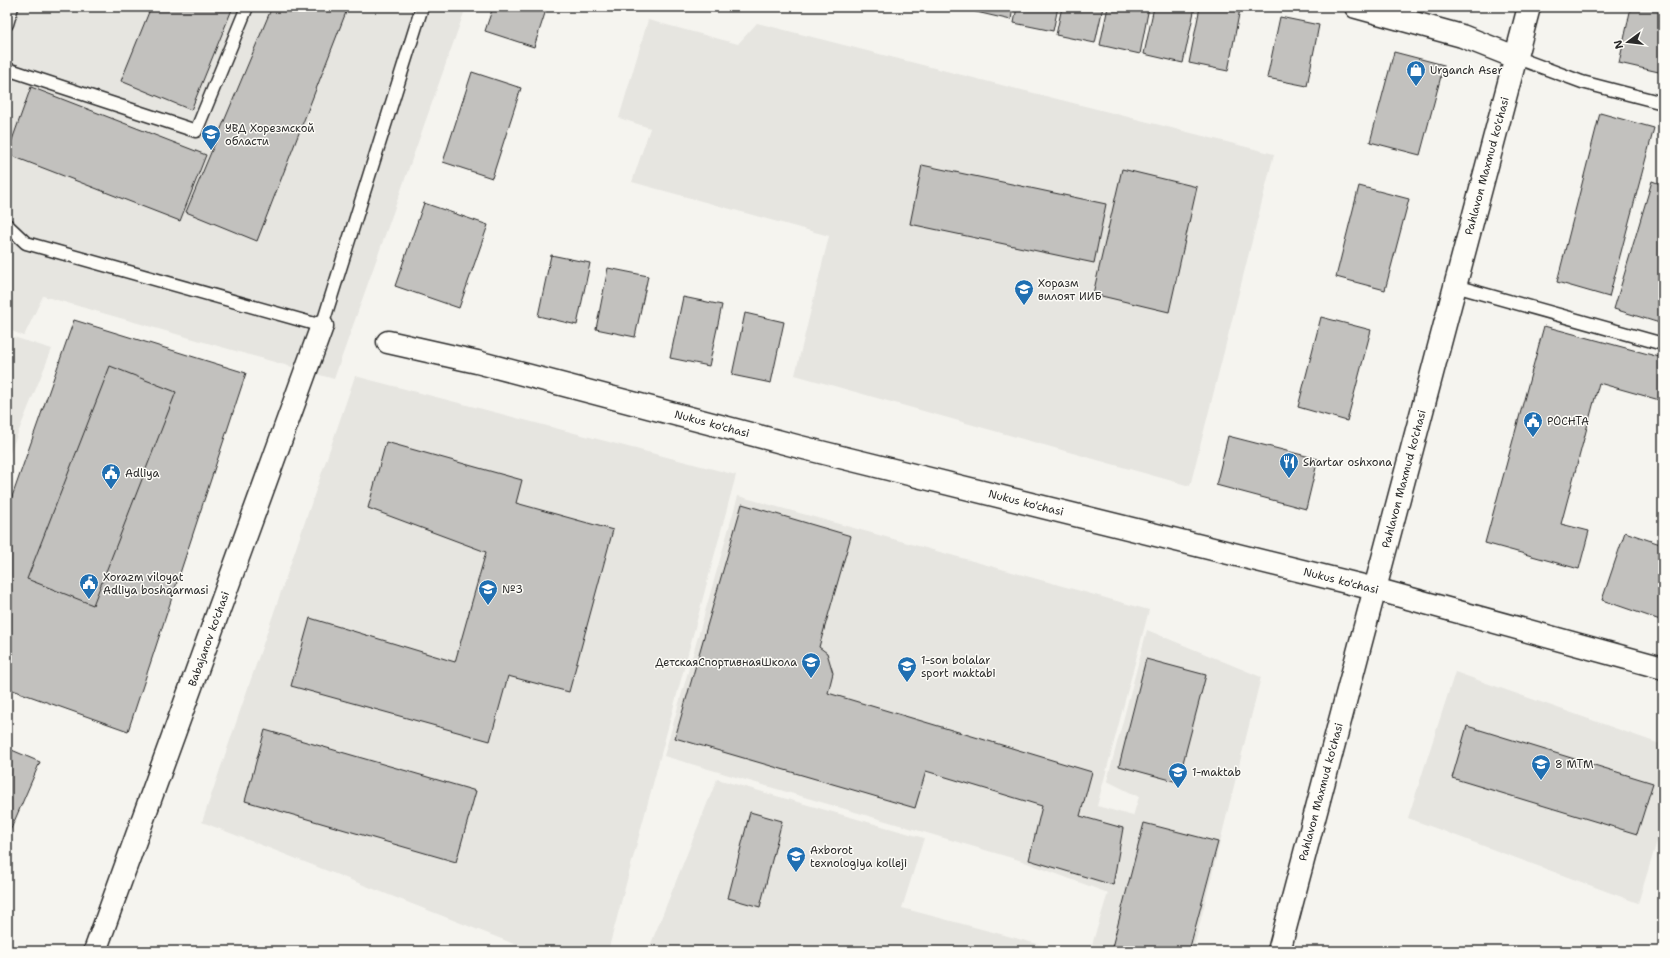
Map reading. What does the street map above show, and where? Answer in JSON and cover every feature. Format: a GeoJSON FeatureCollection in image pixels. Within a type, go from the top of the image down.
{"type":"FeatureCollection","features":[{"type":"Feature","properties":{"kind":"street"},"geometry":{"type":"LineString","coordinates":[[1356,7],[1462,36],[1515,57]]}},
{"type":"Feature","properties":{"kind":"street","name":"Pahlavon Maxmud ko'chasi"},"geometry":{"type":"LineString","coordinates":[[1279,951],[1529,7]]}},
{"type":"Feature","properties":{"kind":"street","name":"Babajanov ko'chasi"},"geometry":{"type":"LineString","coordinates":[[95,951],[322,326]]}},
{"type":"Feature","properties":{"kind":"street","name":"Nukus ko'chasi"},"geometry":{"type":"LineString","coordinates":[[388,342],[477,362],[800,447],[1375,589],[1663,668]]}},
{"type":"Feature","properties":{"kind":"lane"},"geometry":{"type":"LineString","coordinates":[[7,24],[12,7]]}},
{"type":"Feature","properties":{"kind":"lane"},"geometry":{"type":"LineString","coordinates":[[7,69],[196,131],[247,7]]}},
{"type":"Feature","properties":{"kind":"lane"},"geometry":{"type":"LineString","coordinates":[[7,225],[26,243],[322,326],[422,7]]}},
{"type":"Feature","properties":{"kind":"lane"},"geometry":{"type":"LineString","coordinates":[[1515,57],[1582,82],[1663,103]]}},
{"type":"Feature","properties":{"kind":"lane"},"geometry":{"type":"LineString","coordinates":[[1455,286],[1663,344]]}},
{"type":"Feature","properties":{"kind":"shaded area","name":"УВД Хорезмской области"},"geometry":{"type":"Polygon","coordinates":[[[7,7],[466,7],[334,379],[43,296],[24,336],[7,329],[7,7]]]}},
{"type":"Feature","properties":{"kind":"shaded area","name":"Хоразм вилоят ИИБ"},"geometry":{"type":"Polygon","coordinates":[[[648,20],[738,44],[757,23],[1274,154],[1190,486],[795,375],[829,236],[632,182],[650,128],[619,118],[648,20]]]}},
{"type":"Feature","properties":{"kind":"shaded area"},"geometry":{"type":"Polygon","coordinates":[[[7,335],[52,349],[7,460],[7,335]]]}},
{"type":"Feature","properties":{"kind":"shaded area","name":"№3"},"geometry":{"type":"Polygon","coordinates":[[[355,376],[736,475],[608,951],[532,951],[202,822],[355,376]]]}},
{"type":"Feature","properties":{"kind":"shaded area","name":"1-son bolalar sport maktabi"},"geometry":{"type":"Polygon","coordinates":[[[738,496],[1149,610],[1097,806],[1133,816],[1139,797],[1107,781],[1147,630],[1261,677],[1193,951],[1090,951],[1108,893],[1019,860],[664,756],[738,496]]]}},
{"type":"Feature","properties":{"kind":"shaded area","name":"8 MTM"},"geometry":{"type":"Polygon","coordinates":[[[1455,672],[1663,745],[1663,822],[1638,903],[1408,818],[1455,672]]]}},
{"type":"Feature","properties":{"kind":"shaded area","name":"Axborot texnologiya kolleji"},"geometry":{"type":"Polygon","coordinates":[[[717,779],[924,838],[902,908],[1049,947],[1048,951],[648,951],[717,779]]]}},
{"type":"Feature","properties":{"kind":"building"},"geometry":{"type":"Polygon","coordinates":[[[151,7],[233,7],[191,110],[121,81],[151,7]]]}},
{"type":"Feature","properties":{"kind":"building"},"geometry":{"type":"Polygon","coordinates":[[[272,7],[348,7],[257,241],[186,212],[272,7]]]}},
{"type":"Feature","properties":{"kind":"building"},"geometry":{"type":"Polygon","coordinates":[[[493,7],[547,7],[534,47],[485,31],[493,7]]]}},
{"type":"Feature","properties":{"kind":"building"},"geometry":{"type":"Polygon","coordinates":[[[946,7],[968,7],[967,11],[946,7]]]}},
{"type":"Feature","properties":{"kind":"building"},"geometry":{"type":"Polygon","coordinates":[[[973,7],[1013,7],[1011,20],[972,11],[973,7]]]}},
{"type":"Feature","properties":{"kind":"building"},"geometry":{"type":"Polygon","coordinates":[[[1017,7],[1058,7],[1053,31],[1014,23],[1017,7]]]}},
{"type":"Feature","properties":{"kind":"building"},"geometry":{"type":"Polygon","coordinates":[[[1062,7],[1103,7],[1095,43],[1056,35],[1062,7]]]}},
{"type":"Feature","properties":{"kind":"building"},"geometry":{"type":"Polygon","coordinates":[[[1108,7],[1149,7],[1140,54],[1100,45],[1108,7]]]}},
{"type":"Feature","properties":{"kind":"building"},"geometry":{"type":"Polygon","coordinates":[[[1154,7],[1195,7],[1183,63],[1144,54],[1154,7]]]}},
{"type":"Feature","properties":{"kind":"building"},"geometry":{"type":"Polygon","coordinates":[[[1200,7],[1229,7],[1240,9],[1228,71],[1189,63],[1200,7]]]}},
{"type":"Feature","properties":{"kind":"building"},"geometry":{"type":"Polygon","coordinates":[[[1631,7],[1663,7],[1663,73],[1619,63],[1631,7]]]}},
{"type":"Feature","properties":{"kind":"building"},"geometry":{"type":"Polygon","coordinates":[[[1280,17],[1319,25],[1307,86],[1267,78],[1280,17]]]}},
{"type":"Feature","properties":{"kind":"building"},"geometry":{"type":"Polygon","coordinates":[[[1394,52],[1444,65],[1420,155],[1370,142],[1394,52]]]}},
{"type":"Feature","properties":{"kind":"building"},"geometry":{"type":"Polygon","coordinates":[[[472,72],[521,88],[492,178],[443,162],[472,72]]]}},
{"type":"Feature","properties":{"kind":"building"},"geometry":{"type":"Polygon","coordinates":[[[31,87],[206,155],[180,221],[7,154],[31,87]]]}},
{"type":"Feature","properties":{"kind":"building"},"geometry":{"type":"Polygon","coordinates":[[[1600,113],[1654,128],[1609,297],[1557,282],[1600,113]]]}},
{"type":"Feature","properties":{"kind":"building"},"geometry":{"type":"Polygon","coordinates":[[[922,165],[1106,204],[1094,263],[910,224],[922,165]]]}},
{"type":"Feature","properties":{"kind":"building"},"geometry":{"type":"Polygon","coordinates":[[[1122,169],[1197,187],[1169,312],[1093,294],[1122,169]]]}},
{"type":"Feature","properties":{"kind":"building"},"geometry":{"type":"Polygon","coordinates":[[[1652,181],[1663,185],[1663,324],[1614,309],[1652,181]]]}},
{"type":"Feature","properties":{"kind":"building"},"geometry":{"type":"Polygon","coordinates":[[[1359,186],[1409,199],[1385,290],[1336,277],[1359,186]]]}},
{"type":"Feature","properties":{"kind":"building"},"geometry":{"type":"Polygon","coordinates":[[[424,203],[488,225],[459,308],[395,286],[424,203]]]}},
{"type":"Feature","properties":{"kind":"building"},"geometry":{"type":"Polygon","coordinates":[[[551,255],[590,263],[577,325],[538,316],[551,255]]]}},
{"type":"Feature","properties":{"kind":"building"},"geometry":{"type":"Polygon","coordinates":[[[608,268],[648,276],[635,337],[596,329],[608,268]]]}},
{"type":"Feature","properties":{"kind":"building"},"geometry":{"type":"Polygon","coordinates":[[[683,297],[722,305],[709,366],[670,358],[683,297]]]}},
{"type":"Feature","properties":{"kind":"building"},"geometry":{"type":"Polygon","coordinates":[[[745,313],[784,322],[771,383],[732,375],[745,313]]]}},
{"type":"Feature","properties":{"kind":"building"},"geometry":{"type":"Polygon","coordinates":[[[1321,317],[1371,330],[1347,421],[1298,407],[1321,317]]]}},
{"type":"Feature","properties":{"kind":"building","name":"Xorazm viloyat Adliya boshqarmasi"},"geometry":{"type":"Polygon","coordinates":[[[74,320],[246,373],[128,731],[7,688],[7,511],[74,320]]]}},
{"type":"Feature","properties":{"kind":"building"},"geometry":{"type":"Polygon","coordinates":[[[1544,326],[1663,358],[1663,401],[1599,383],[1561,524],[1589,531],[1579,569],[1485,543],[1544,326]]]}},
{"type":"Feature","properties":{"kind":"building","name":"Xorazm viloyat Adliya boshqarmasi"},"geometry":{"type":"Polygon","coordinates":[[[110,366],[176,392],[93,605],[27,579],[110,366]]]}},
{"type":"Feature","properties":{"kind":"building"},"geometry":{"type":"Polygon","coordinates":[[[1228,436],[1318,459],[1306,509],[1216,485],[1228,436]]]}},
{"type":"Feature","properties":{"kind":"building"},"geometry":{"type":"Polygon","coordinates":[[[386,442],[522,480],[516,503],[613,530],[569,692],[508,676],[490,741],[291,686],[310,618],[455,662],[486,552],[368,508],[386,442]]]}},
{"type":"Feature","properties":{"kind":"building","name":"ДетскаяСпортивнаяШкола"},"geometry":{"type":"Polygon","coordinates":[[[742,504],[851,536],[819,647],[827,653],[833,673],[828,693],[1092,772],[1080,816],[1123,828],[1113,885],[1029,860],[1042,806],[926,771],[915,808],[675,738],[742,504]]]}},
{"type":"Feature","properties":{"kind":"building"},"geometry":{"type":"Polygon","coordinates":[[[1625,532],[1663,545],[1663,621],[1602,600],[1625,532]]]}},
{"type":"Feature","properties":{"kind":"building"},"geometry":{"type":"Polygon","coordinates":[[[1146,659],[1206,675],[1178,782],[1119,766],[1146,659]]]}},
{"type":"Feature","properties":{"kind":"building"},"geometry":{"type":"Polygon","coordinates":[[[1467,726],[1653,783],[1637,834],[1452,778],[1467,726]]]}},
{"type":"Feature","properties":{"kind":"building"},"geometry":{"type":"Polygon","coordinates":[[[265,730],[476,791],[456,862],[245,801],[265,730]]]}},
{"type":"Feature","properties":{"kind":"building"},"geometry":{"type":"Polygon","coordinates":[[[7,748],[40,762],[7,838],[7,748]]]}},
{"type":"Feature","properties":{"kind":"building"},"geometry":{"type":"Polygon","coordinates":[[[750,812],[782,821],[760,907],[728,898],[750,812]]]}},
{"type":"Feature","properties":{"kind":"building"},"geometry":{"type":"Polygon","coordinates":[[[1144,823],[1218,842],[1189,951],[1111,951],[1144,823]]]}},
{"type":"Feature","properties":{"kind":"place","name":"Urganch Aser"},"geometry":{"type":"Point","coordinates":[1416,87]}},
{"type":"Feature","properties":{"kind":"place","name":"УВД Хорезмской области"},"geometry":{"type":"Point","coordinates":[211,151]}},
{"type":"Feature","properties":{"kind":"place","name":"Хоразм вилоят ИИБ"},"geometry":{"type":"Point","coordinates":[1024,306]}},
{"type":"Feature","properties":{"kind":"place","name":"POCHTA"},"geometry":{"type":"Point","coordinates":[1533,438]}},
{"type":"Feature","properties":{"kind":"place","name":"Shartar oshxona"},"geometry":{"type":"Point","coordinates":[1289,479]}},
{"type":"Feature","properties":{"kind":"place","name":"Adliya"},"geometry":{"type":"Point","coordinates":[111,490]}},
{"type":"Feature","properties":{"kind":"place","name":"Xorazm viloyat Adliya boshqarmasi"},"geometry":{"type":"Point","coordinates":[89,600]}},
{"type":"Feature","properties":{"kind":"place","name":"№3"},"geometry":{"type":"Point","coordinates":[488,606]}},
{"type":"Feature","properties":{"kind":"place","name":"ДетскаяСпортивнаяШкола"},"geometry":{"type":"Point","coordinates":[811,679]}},
{"type":"Feature","properties":{"kind":"place","name":"1-son bolalar sport maktabi"},"geometry":{"type":"Point","coordinates":[907,683]}},
{"type":"Feature","properties":{"kind":"place","name":"8 MTM"},"geometry":{"type":"Point","coordinates":[1541,781]}},
{"type":"Feature","properties":{"kind":"place","name":"1-maktab"},"geometry":{"type":"Point","coordinates":[1178,789]}},
{"type":"Feature","properties":{"kind":"place","name":"Axborot texnologiya kolleji"},"geometry":{"type":"Point","coordinates":[796,873]}}]}
